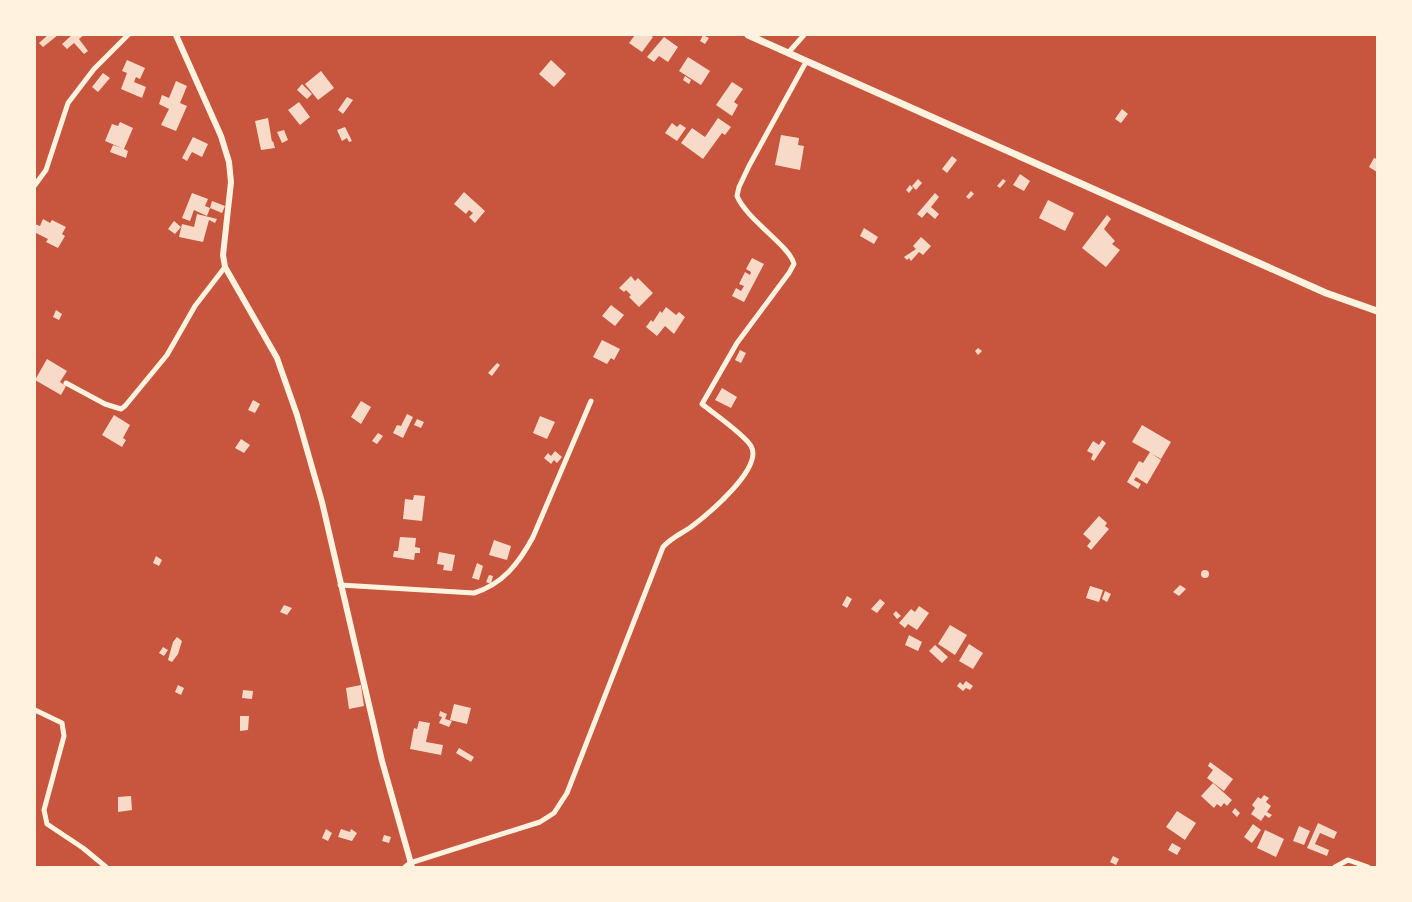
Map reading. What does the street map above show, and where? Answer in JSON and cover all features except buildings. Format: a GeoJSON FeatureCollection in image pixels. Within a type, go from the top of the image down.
{"type":"FeatureCollection","features":[{"type":"Feature","properties":{"kind":"main road"},"geometry":{"type":"LineString","coordinates":[[748,35],[806,62],[971,132],[1326,293],[1377,311]]}},
{"type":"Feature","properties":{"kind":"street"},"geometry":{"type":"LineString","coordinates":[[35,185],[46,170],[68,103],[94,69],[128,35]]}},
{"type":"Feature","properties":{"kind":"street"},"geometry":{"type":"LineString","coordinates":[[176,35],[221,136],[229,162],[231,182],[223,254],[225,267],[277,358],[297,414],[322,502],[339,585],[409,866],[540,822],[554,813],[567,793],[663,547],[671,538],[690,527],[732,491],[754,458],[751,444],[702,404],[737,343],[794,264],[789,252],[777,243],[747,212],[737,196],[746,173],[806,62]]}},
{"type":"Feature","properties":{"kind":"street"},"geometry":{"type":"LineString","coordinates":[[788,53],[804,35]]}},
{"type":"Feature","properties":{"kind":"street"},"geometry":{"type":"LineString","coordinates":[[66,383],[105,404],[120,409],[125,406],[167,355],[196,306],[225,267]]}},
{"type":"Feature","properties":{"kind":"street"},"geometry":{"type":"LineString","coordinates":[[339,585],[474,594],[485,590],[508,574],[522,557],[533,537],[591,401]]}},
{"type":"Feature","properties":{"kind":"street"},"geometry":{"type":"LineString","coordinates":[[35,710],[62,723],[64,728],[64,736],[44,810],[44,817],[52,828],[83,848],[106,867]]}},
{"type":"Feature","properties":{"kind":"street"},"geometry":{"type":"LineString","coordinates":[[1335,867],[1348,860],[1368,867]]}}]}
